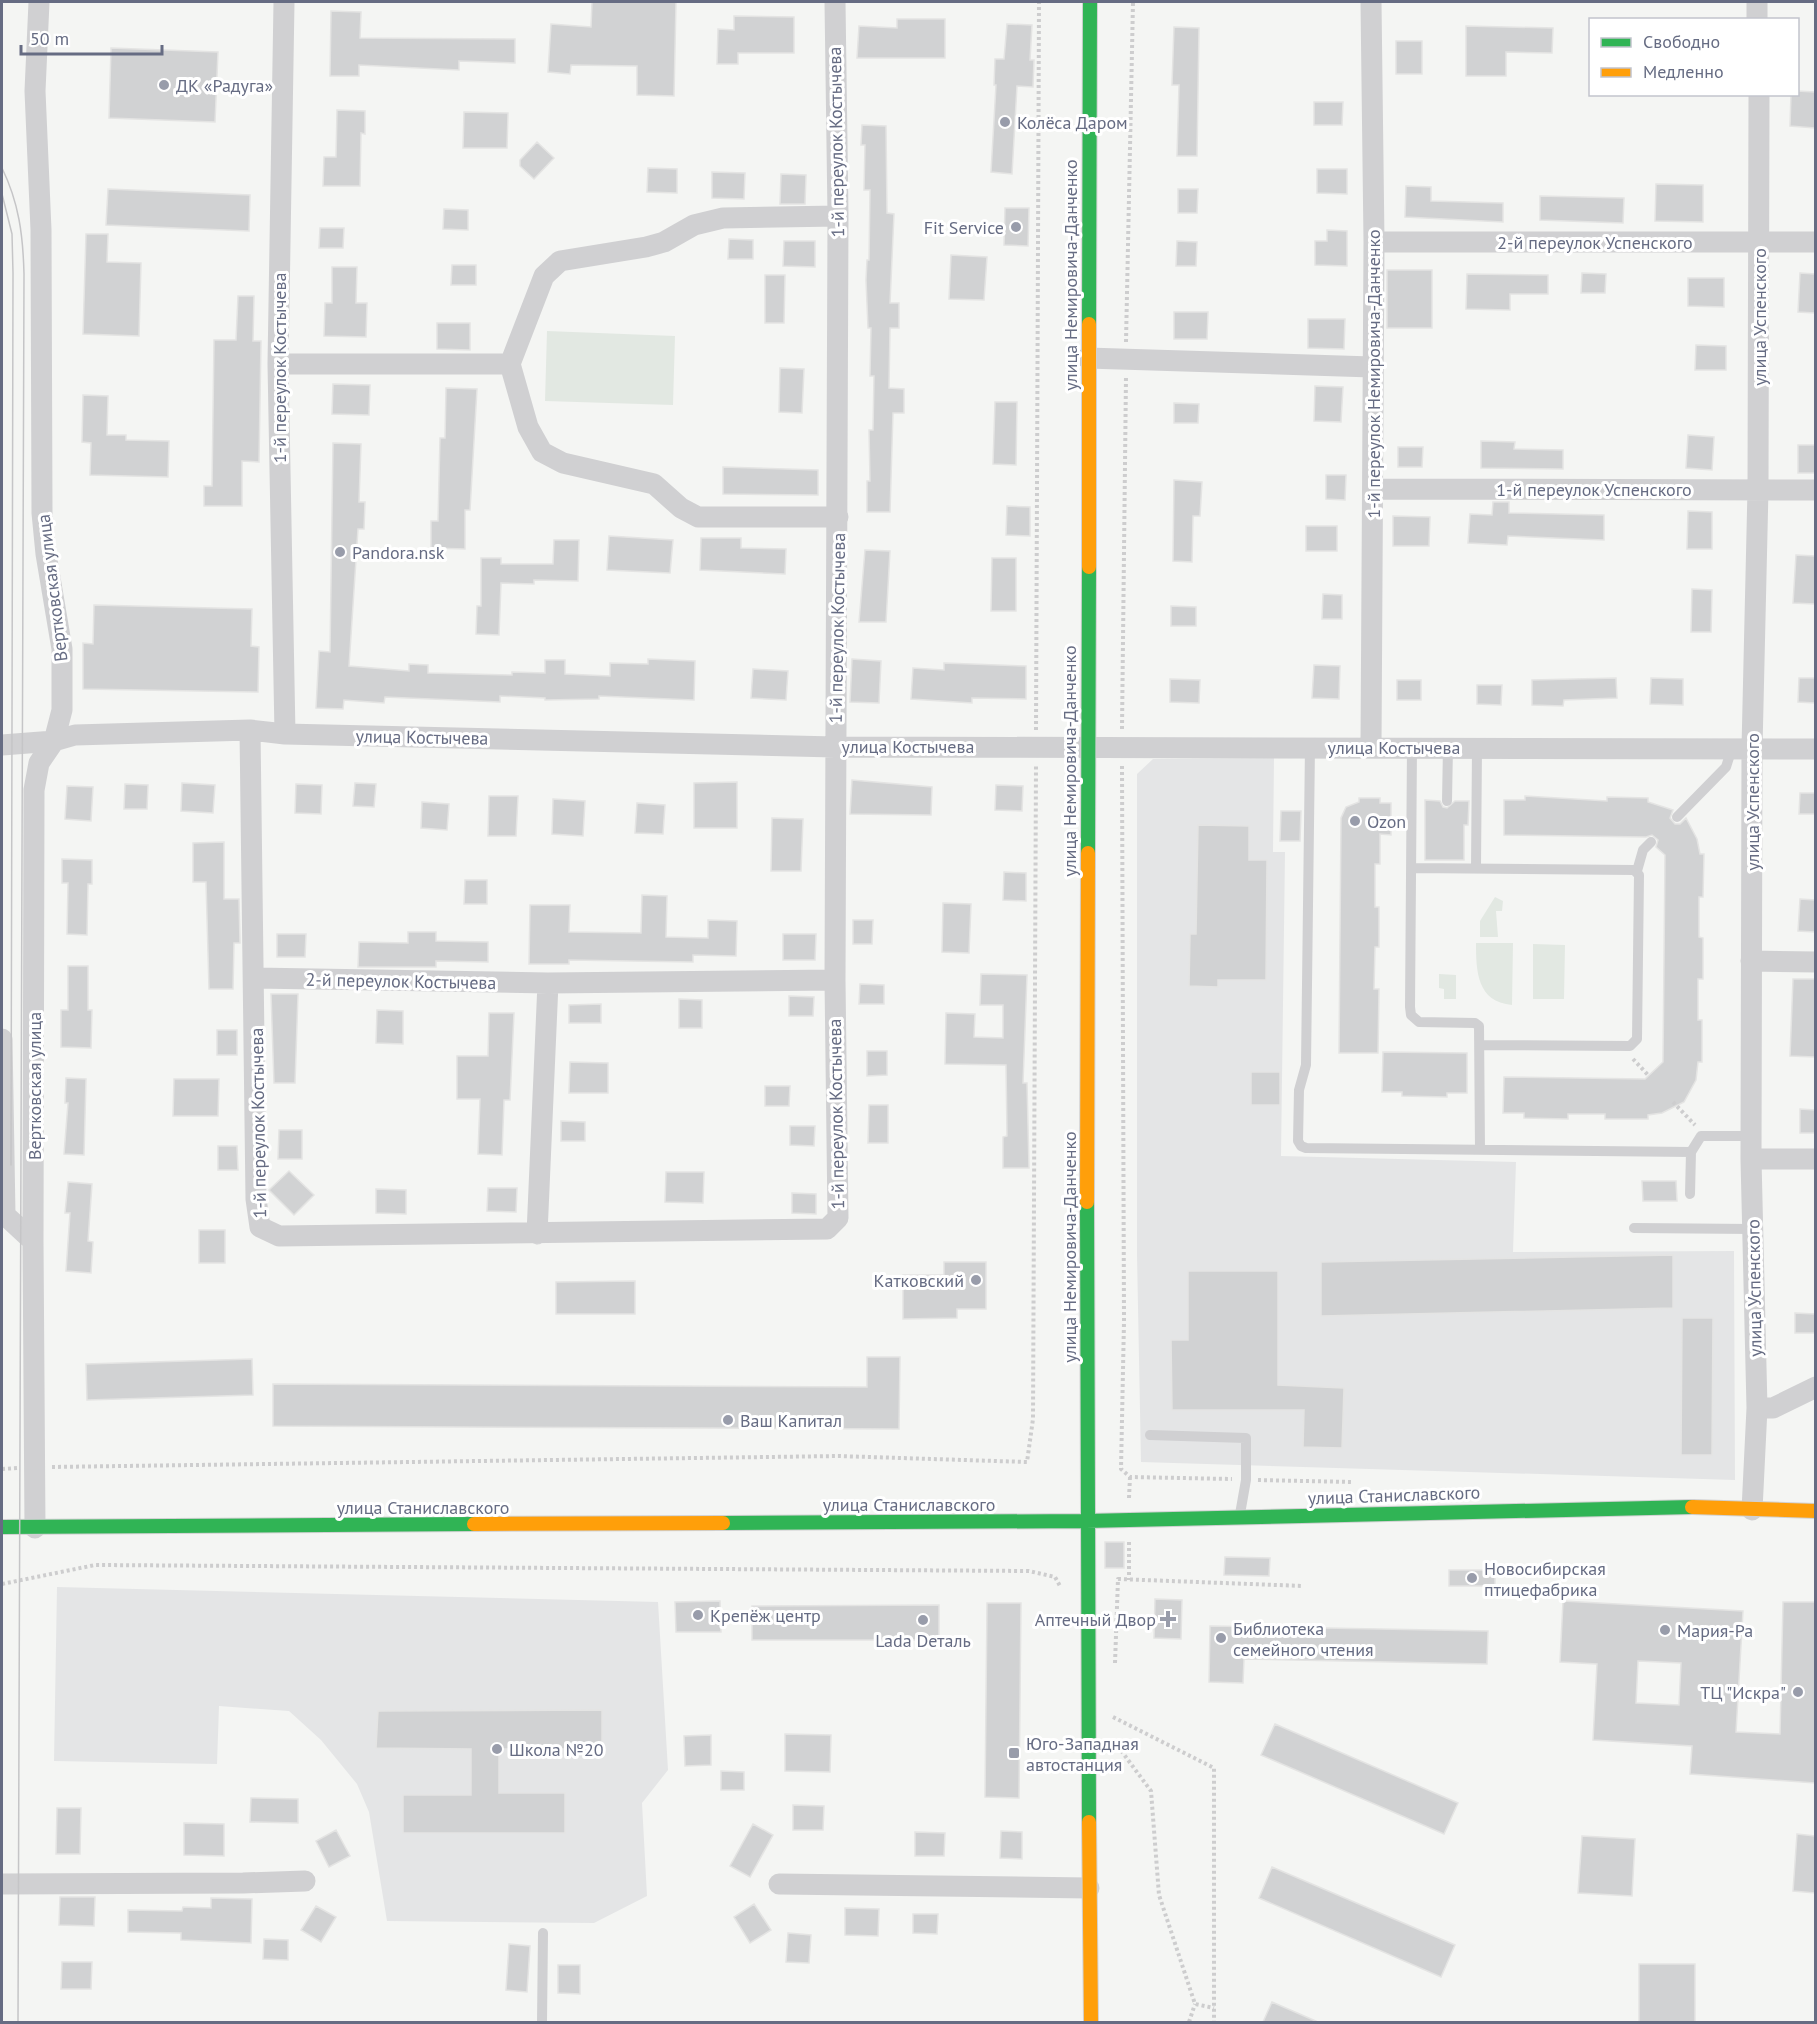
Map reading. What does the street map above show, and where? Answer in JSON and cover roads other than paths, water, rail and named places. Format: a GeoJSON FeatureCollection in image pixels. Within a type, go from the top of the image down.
{"type":"FeatureCollection","features":[{"type":"Feature","properties":{"kind":"main road","name":"улица Немировича-Данченко"},"geometry":{"type":"LineString","coordinates":[[1090,2],[1087,358],[1086,1521],[1091,2022]]}},
{"type":"Feature","properties":{"kind":"main road","name":"улица Станиславского"},"geometry":{"type":"LineString","coordinates":[[2,1527],[1086,1521],[1444,1511],[1717,1507],[1815,1511]]}},
{"type":"Feature","properties":{"kind":"street","name":"Вертковская улица"},"geometry":{"type":"LineString","coordinates":[[34,1528],[34,790],[39,763],[54,741],[62,710],[62,649],[46,554],[42,513],[41,230],[35,91],[39,2]]}},
{"type":"Feature","properties":{"kind":"street","name":"1-й переулок Костычева"},"geometry":{"type":"LineString","coordinates":[[284,2],[278,364],[285,734]]}},
{"type":"Feature","properties":{"kind":"street","name":"1-й переулок Костычева"},"geometry":{"type":"LineString","coordinates":[[250,730],[255,978],[256,1199],[260,1227],[279,1236],[537,1234],[828,1228],[838,1218],[835,747],[838,216],[835,2]]}},
{"type":"Feature","properties":{"kind":"street","name":"1-й переулок Немировича-Данченко"},"geometry":{"type":"LineString","coordinates":[[1371,2],[1374,242],[1371,747]]}},
{"type":"Feature","properties":{"kind":"street"},"geometry":{"type":"LineString","coordinates":[[1757,2],[1758,18]]}},
{"type":"Feature","properties":{"kind":"street","name":"улица Успенского"},"geometry":{"type":"LineString","coordinates":[[1752,1510],[1757,1408],[1751,1159],[1751,961],[1742,748],[1758,489],[1760,96]]}},
{"type":"Feature","properties":{"kind":"street"},"geometry":{"type":"LineString","coordinates":[[838,216],[723,218],[694,225],[664,242],[646,247],[560,261],[544,276],[510,364],[528,427],[542,452],[564,463],[654,484],[681,508],[699,517],[838,517]]}},
{"type":"Feature","properties":{"kind":"street","name":"2-й переулок Успенского"},"geometry":{"type":"LineString","coordinates":[[1374,242],[1815,242]]}},
{"type":"Feature","properties":{"kind":"street"},"geometry":{"type":"LineString","coordinates":[[1087,358],[1372,367]]}},
{"type":"Feature","properties":{"kind":"street"},"geometry":{"type":"LineString","coordinates":[[278,364],[510,364]]}},
{"type":"Feature","properties":{"kind":"street","name":"1-й переулок Успенского"},"geometry":{"type":"LineString","coordinates":[[1373,489],[1815,490]]}},
{"type":"Feature","properties":{"kind":"street","name":"улица Костычева"},"geometry":{"type":"LineString","coordinates":[[2,745],[54,741],[75,735],[250,730],[285,734],[835,747],[1087,745],[1815,749]]}},
{"type":"Feature","properties":{"kind":"street"},"geometry":{"type":"LineString","coordinates":[[1751,961],[1815,962]]}},
{"type":"Feature","properties":{"kind":"street","name":"2-й переулок Костычева"},"geometry":{"type":"LineString","coordinates":[[255,978],[548,983],[835,980]]}},
{"type":"Feature","properties":{"kind":"street"},"geometry":{"type":"LineString","coordinates":[[537,1234],[548,983]]}},
{"type":"Feature","properties":{"kind":"street","name":"Вертковская улица"},"geometry":{"type":"LineString","coordinates":[[2,1039],[5,1215],[33,1241]]}},
{"type":"Feature","properties":{"kind":"street"},"geometry":{"type":"LineString","coordinates":[[1751,1159],[1815,1159]]}},
{"type":"Feature","properties":{"kind":"street"},"geometry":{"type":"LineString","coordinates":[[1757,1408],[1773,1408],[1815,1387]]}},
{"type":"Feature","properties":{"kind":"street"},"geometry":{"type":"LineString","coordinates":[[2,1884],[232,1884],[305,1881]]}},
{"type":"Feature","properties":{"kind":"street"},"geometry":{"type":"LineString","coordinates":[[779,1884],[1089,1888]]}},
{"type":"Feature","properties":{"kind":"lane"},"geometry":{"type":"LineString","coordinates":[[1310,746],[1306,1065],[1299,1090],[1298,1141],[1306,1148],[1691,1152]]}},
{"type":"Feature","properties":{"kind":"lane"},"geometry":{"type":"LineString","coordinates":[[1412,747],[1411,1015],[1419,1022],[1475,1023],[1481,1031],[1480,1150]]}},
{"type":"Feature","properties":{"kind":"lane"},"geometry":{"type":"LineString","coordinates":[[1447,801],[1448,747]]}},
{"type":"Feature","properties":{"kind":"lane"},"geometry":{"type":"LineString","coordinates":[[1476,868],[1477,747]]}},
{"type":"Feature","properties":{"kind":"lane"},"geometry":{"type":"LineString","coordinates":[[1677,817],[1742,748]]}},
{"type":"Feature","properties":{"kind":"lane"},"geometry":{"type":"LineString","coordinates":[[1480,1045],[1630,1046],[1637,1039],[1637,871],[1643,850],[1651,842]]}},
{"type":"Feature","properties":{"kind":"lane"},"geometry":{"type":"LineString","coordinates":[[1411,868],[1637,871]]}},
{"type":"Feature","properties":{"kind":"lane"},"geometry":{"type":"LineString","coordinates":[[1690,1194],[1691,1152],[1701,1136],[1751,1136]]}},
{"type":"Feature","properties":{"kind":"lane"},"geometry":{"type":"LineString","coordinates":[[1634,1228],[1753,1229]]}},
{"type":"Feature","properties":{"kind":"lane"},"geometry":{"type":"LineString","coordinates":[[1150,1435],[1246,1438],[1246,1480],[1240,1517]]}},
{"type":"Feature","properties":{"kind":"lane"},"geometry":{"type":"LineString","coordinates":[[542,2022],[543,1933]]}},
{"type":"Feature","properties":{"kind":"tram line"},"geometry":{"type":"LineString","coordinates":[[2,168],[19,220],[24,274],[18,2022]]}},
{"type":"Feature","properties":{"kind":"tram line"},"geometry":{"type":"LineString","coordinates":[[2,194],[12,234],[13,273],[11,1165]]}},
{"type":"Feature","properties":{"kind":"place","name":"ДК «Радуга»"},"geometry":{"type":"Point","coordinates":[164,85]}},
{"type":"Feature","properties":{"kind":"place","name":"Колёса Даром"},"geometry":{"type":"Point","coordinates":[1005,122]}},
{"type":"Feature","properties":{"kind":"place","name":"Fit Service"},"geometry":{"type":"Point","coordinates":[1016,227]}},
{"type":"Feature","properties":{"kind":"place","name":"Pandora.nsk"},"geometry":{"type":"Point","coordinates":[340,552]}},
{"type":"Feature","properties":{"kind":"place","name":"Ozon"},"geometry":{"type":"Point","coordinates":[1355,821]}},
{"type":"Feature","properties":{"kind":"place","name":"Катковский"},"geometry":{"type":"Point","coordinates":[976,1280]}},
{"type":"Feature","properties":{"kind":"place","name":"Ваш Капитал"},"geometry":{"type":"Point","coordinates":[728,1420]}},
{"type":"Feature","properties":{"kind":"place","name":"Новосибирская птицефабрика"},"geometry":{"type":"Point","coordinates":[1472,1578]}},
{"type":"Feature","properties":{"kind":"place","name":"Крепёж центр"},"geometry":{"type":"Point","coordinates":[698,1615]}},
{"type":"Feature","properties":{"kind":"place","name":"Аптечный Двор"},"geometry":{"type":"Point","coordinates":[1168,1619]}},
{"type":"Feature","properties":{"kind":"place","name":"Lada Dеталь"},"geometry":{"type":"Point","coordinates":[923,1620]}},
{"type":"Feature","properties":{"kind":"place","name":"Мария-Ра"},"geometry":{"type":"Point","coordinates":[1665,1630]}},
{"type":"Feature","properties":{"kind":"place","name":"Библиотека семейного чтения"},"geometry":{"type":"Point","coordinates":[1221,1638]}},
{"type":"Feature","properties":{"kind":"place","name":"ТЦ \"Искра\""},"geometry":{"type":"Point","coordinates":[1798,1692]}},
{"type":"Feature","properties":{"kind":"place","name":"Школа №20"},"geometry":{"type":"Point","coordinates":[497,1749]}},
{"type":"Feature","properties":{"kind":"place","name":"Юго-Западная автостанция"},"geometry":{"type":"Point","coordinates":[1014,1753]}}]}
